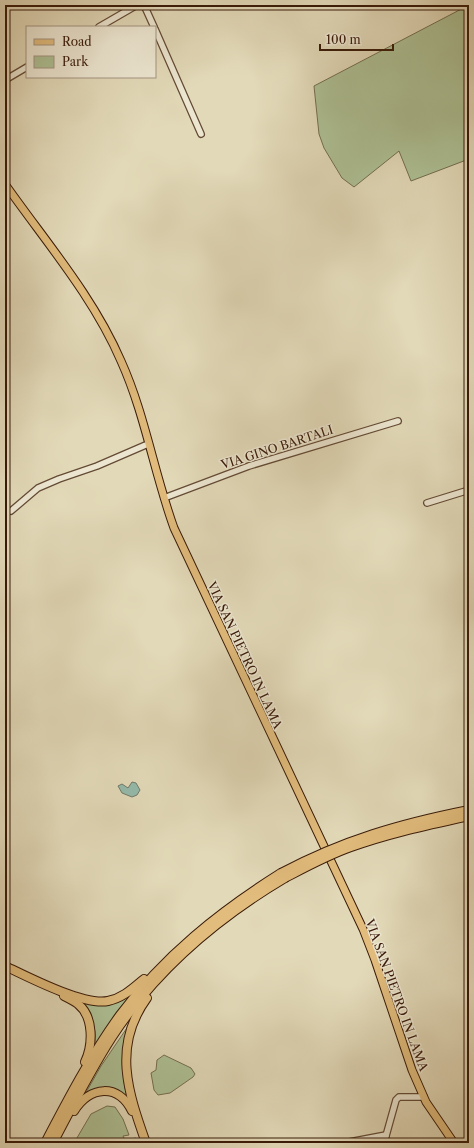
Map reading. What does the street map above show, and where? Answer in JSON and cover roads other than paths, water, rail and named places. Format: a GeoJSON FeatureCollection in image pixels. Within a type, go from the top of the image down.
{"type":"FeatureCollection","features":[{"type":"Feature","properties":{"kind":"highway"},"geometry":{"type":"LineString","coordinates":[[5,966],[85,1000],[107,1002],[127,993],[167,956],[179,948],[226,909],[334,847],[358,837],[402,824],[469,810]]}},
{"type":"Feature","properties":{"kind":"highway"},"geometry":{"type":"LineString","coordinates":[[53,1143],[88,1077],[123,1022],[152,985],[193,944],[230,913],[283,876],[350,847],[405,830],[469,816]]}},
{"type":"Feature","properties":{"kind":"highway"},"geometry":{"type":"LineString","coordinates":[[146,1143],[138,1121],[125,1071],[125,1057],[130,1033],[145,1000],[193,944]]}},
{"type":"Feature","properties":{"kind":"highway"},"geometry":{"type":"LineString","coordinates":[[45,1143],[89,1062],[117,1019],[144,986],[179,948]]}},
{"type":"Feature","properties":{"kind":"highway"},"geometry":{"type":"LineString","coordinates":[[41,982],[78,1004],[84,1012],[90,1028],[88,1054],[60,1116]]}},
{"type":"Feature","properties":{"kind":"highway"},"geometry":{"type":"LineString","coordinates":[[56,1143],[78,1106],[95,1092],[103,1091],[118,1095],[130,1106],[138,1121]]}},
{"type":"Feature","properties":{"kind":"highway"},"geometry":{"type":"LineString","coordinates":[[5,1140],[8,1143]]}},
{"type":"Feature","properties":{"kind":"main road","name":"VIA SAN PIETRO IN LAMA"},"geometry":{"type":"LineString","coordinates":[[5,184],[99,317],[130,382],[164,498],[188,558],[363,929],[412,1070],[424,1097],[436,1118],[454,1143]]}},
{"type":"Feature","properties":{"kind":"street"},"geometry":{"type":"LineString","coordinates":[[101,26],[136,5]]}},
{"type":"Feature","properties":{"kind":"street"},"geometry":{"type":"LineString","coordinates":[[144,5],[154,26]]}},
{"type":"Feature","properties":{"kind":"street"},"geometry":{"type":"LineString","coordinates":[[156,30],[201,134]]}},
{"type":"Feature","properties":{"kind":"street"},"geometry":{"type":"LineString","coordinates":[[5,80],[26,68]]}},
{"type":"Feature","properties":{"kind":"street","name":"VIA GINO BARTALI"},"geometry":{"type":"LineString","coordinates":[[164,498],[249,466],[398,421]]}},
{"type":"Feature","properties":{"kind":"street"},"geometry":{"type":"LineString","coordinates":[[11,511],[38,488],[97,466],[148,444]]}},
{"type":"Feature","properties":{"kind":"street"},"geometry":{"type":"LineString","coordinates":[[427,502],[469,490]]}},
{"type":"Feature","properties":{"kind":"street"},"geometry":{"type":"LineString","coordinates":[[384,1143],[396,1100],[399,1098],[424,1097]]}},
{"type":"Feature","properties":{"kind":"street"},"geometry":{"type":"LineString","coordinates":[[344,1143],[386,1135]]}}]}
